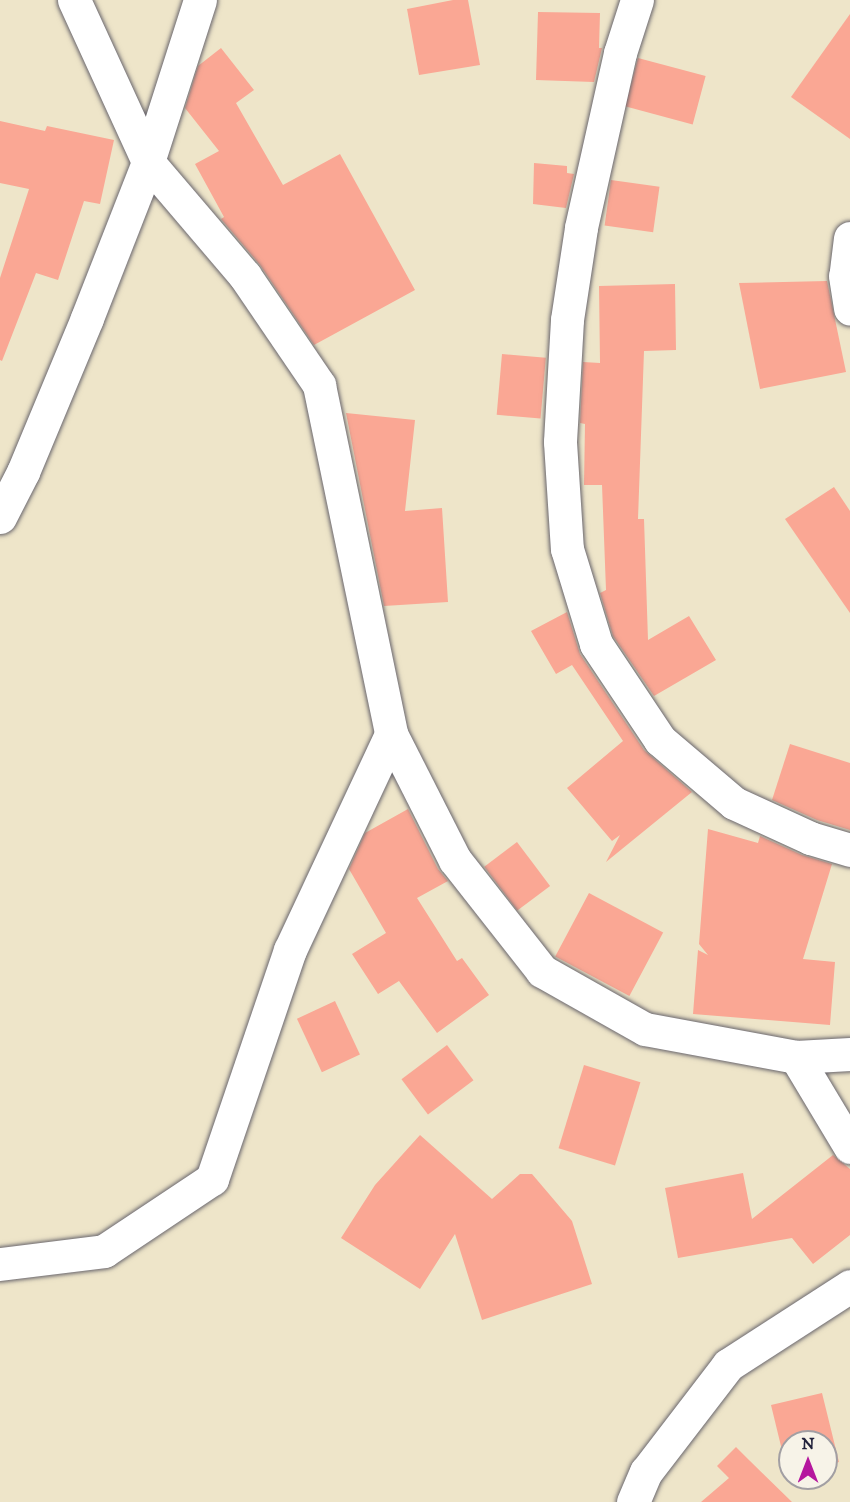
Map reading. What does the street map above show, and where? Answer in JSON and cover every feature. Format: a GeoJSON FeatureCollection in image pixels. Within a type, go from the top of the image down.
{"type":"FeatureCollection","features":[{"type":"Feature","properties":{"kind":"street"},"geometry":{"type":"LineString","coordinates":[[74,0],[148,162],[245,276],[319,385],[391,734],[455,860],[542,971],[645,1029],[796,1057],[850,1054]]}},
{"type":"Feature","properties":{"kind":"street"},"geometry":{"type":"LineString","coordinates":[[0,517],[23,472],[148,162],[200,0]]}},
{"type":"Feature","properties":{"kind":"street"},"geometry":{"type":"LineString","coordinates":[[637,0],[620,53],[581,228],[567,320],[560,442],[567,549],[596,644],[660,740],[734,803],[810,838],[850,850]]}},
{"type":"Feature","properties":{"kind":"street"},"geometry":{"type":"LineString","coordinates":[[850,238],[845,276],[850,309]]}},
{"type":"Feature","properties":{"kind":"street"},"geometry":{"type":"LineString","coordinates":[[0,1264],[104,1251],[212,1179],[290,950],[391,734]]}},
{"type":"Feature","properties":{"kind":"street"},"geometry":{"type":"LineString","coordinates":[[796,1057],[850,1147]]}},
{"type":"Feature","properties":{"kind":"street"},"geometry":{"type":"LineString","coordinates":[[633,1502],[646,1472],[728,1365],[850,1286]]}},
{"type":"Feature","properties":{"kind":"building"},"geometry":{"type":"Polygon","coordinates":[[[453,0],[468,0],[480,65],[419,75],[407,9],[453,0]]]}},
{"type":"Feature","properties":{"kind":"building"},"geometry":{"type":"Polygon","coordinates":[[[538,12],[600,13],[599,48],[602,48],[594,82],[536,80],[538,12]]]}},
{"type":"Feature","properties":{"kind":"building"},"geometry":{"type":"Polygon","coordinates":[[[850,14],[850,139],[791,97],[850,14]]]}},
{"type":"Feature","properties":{"kind":"building"},"geometry":{"type":"Polygon","coordinates":[[[221,48],[254,90],[236,103],[283,185],[340,154],[415,290],[314,345],[260,265],[221,219],[224,217],[195,164],[219,151],[185,108],[198,66],[221,48]]]}},
{"type":"Feature","properties":{"kind":"building"},"geometry":{"type":"Polygon","coordinates":[[[638,58],[706,76],[693,124],[625,106],[638,58]]]}},
{"type":"Feature","properties":{"kind":"building"},"geometry":{"type":"Polygon","coordinates":[[[0,121],[45,131],[47,126],[114,140],[100,204],[84,201],[58,280],[36,273],[2,361],[0,360],[0,278],[29,189],[0,183],[0,121]]]}},
{"type":"Feature","properties":{"kind":"building"},"geometry":{"type":"Polygon","coordinates":[[[534,163],[567,166],[567,173],[574,174],[566,208],[533,204],[534,163]]]}},
{"type":"Feature","properties":{"kind":"building"},"geometry":{"type":"Polygon","coordinates":[[[611,180],[660,187],[653,232],[605,226],[611,180]]]}},
{"type":"Feature","properties":{"kind":"building"},"geometry":{"type":"Polygon","coordinates":[[[827,281],[846,372],[760,389],[739,283],[827,281]]]}},
{"type":"Feature","properties":{"kind":"building"},"geometry":{"type":"Polygon","coordinates":[[[675,284],[676,350],[644,351],[638,519],[644,519],[648,640],[689,616],[716,660],[654,696],[613,636],[600,593],[606,590],[602,485],[584,485],[585,424],[580,423],[583,362],[600,363],[599,286],[675,284]]]}},
{"type":"Feature","properties":{"kind":"building"},"geometry":{"type":"Polygon","coordinates":[[[502,354],[546,358],[541,419],[497,415],[502,354]]]}},
{"type":"Feature","properties":{"kind":"building"},"geometry":{"type":"Polygon","coordinates":[[[346,413],[415,420],[405,511],[442,508],[448,602],[384,606],[346,413]]]}},
{"type":"Feature","properties":{"kind":"building"},"geometry":{"type":"Polygon","coordinates":[[[834,487],[850,511],[850,613],[785,519],[834,487]]]}},
{"type":"Feature","properties":{"kind":"building"},"geometry":{"type":"Polygon","coordinates":[[[567,612],[580,654],[644,750],[692,792],[606,862],[620,835],[612,841],[567,788],[623,741],[572,665],[556,674],[531,631],[567,612]]]}},
{"type":"Feature","properties":{"kind":"building"},"geometry":{"type":"Polygon","coordinates":[[[790,744],[850,763],[850,830],[817,820],[772,800],[790,744]]]}},
{"type":"Feature","properties":{"kind":"building"},"geometry":{"type":"Polygon","coordinates":[[[408,809],[438,869],[448,881],[417,898],[457,961],[462,958],[489,995],[437,1033],[399,981],[378,994],[352,954],[386,933],[349,869],[365,833],[408,809]]]}},
{"type":"Feature","properties":{"kind":"building"},"geometry":{"type":"Polygon","coordinates":[[[708,829],[758,843],[760,836],[802,855],[832,864],[803,959],[835,962],[830,1025],[693,1014],[698,950],[708,955],[699,944],[708,829]]]}},
{"type":"Feature","properties":{"kind":"building"},"geometry":{"type":"Polygon","coordinates":[[[517,842],[550,886],[517,911],[484,867],[517,842]]]}},
{"type":"Feature","properties":{"kind":"building"},"geometry":{"type":"Polygon","coordinates":[[[589,893],[663,932],[629,996],[555,957],[589,893]]]}},
{"type":"Feature","properties":{"kind":"building"},"geometry":{"type":"Polygon","coordinates":[[[335,1001],[360,1054],[322,1072],[297,1019],[335,1001]]]}},
{"type":"Feature","properties":{"kind":"building"},"geometry":{"type":"Polygon","coordinates":[[[447,1045],[473,1080],[428,1114],[401,1079],[447,1045]]]}},
{"type":"Feature","properties":{"kind":"building"},"geometry":{"type":"Polygon","coordinates":[[[584,1065],[640,1082],[615,1165],[559,1148],[584,1065]]]}},
{"type":"Feature","properties":{"kind":"building"},"geometry":{"type":"Polygon","coordinates":[[[420,1135],[492,1199],[520,1174],[532,1174],[572,1221],[592,1284],[482,1320],[455,1234],[420,1289],[341,1238],[375,1185],[420,1135]]]}},
{"type":"Feature","properties":{"kind":"building"},"geometry":{"type":"Polygon","coordinates":[[[833,1155],[850,1169],[850,1235],[813,1264],[792,1238],[678,1258],[665,1188],[743,1173],[752,1219],[833,1155]]]}},
{"type":"Feature","properties":{"kind":"building"},"geometry":{"type":"Polygon","coordinates":[[[822,1393],[831,1430],[778,1430],[778,1434],[771,1405],[822,1393]]]}},
{"type":"Feature","properties":{"kind":"building"},"geometry":{"type":"Polygon","coordinates":[[[736,1447],[792,1502],[701,1502],[729,1478],[717,1466],[736,1447]]]}}]}
